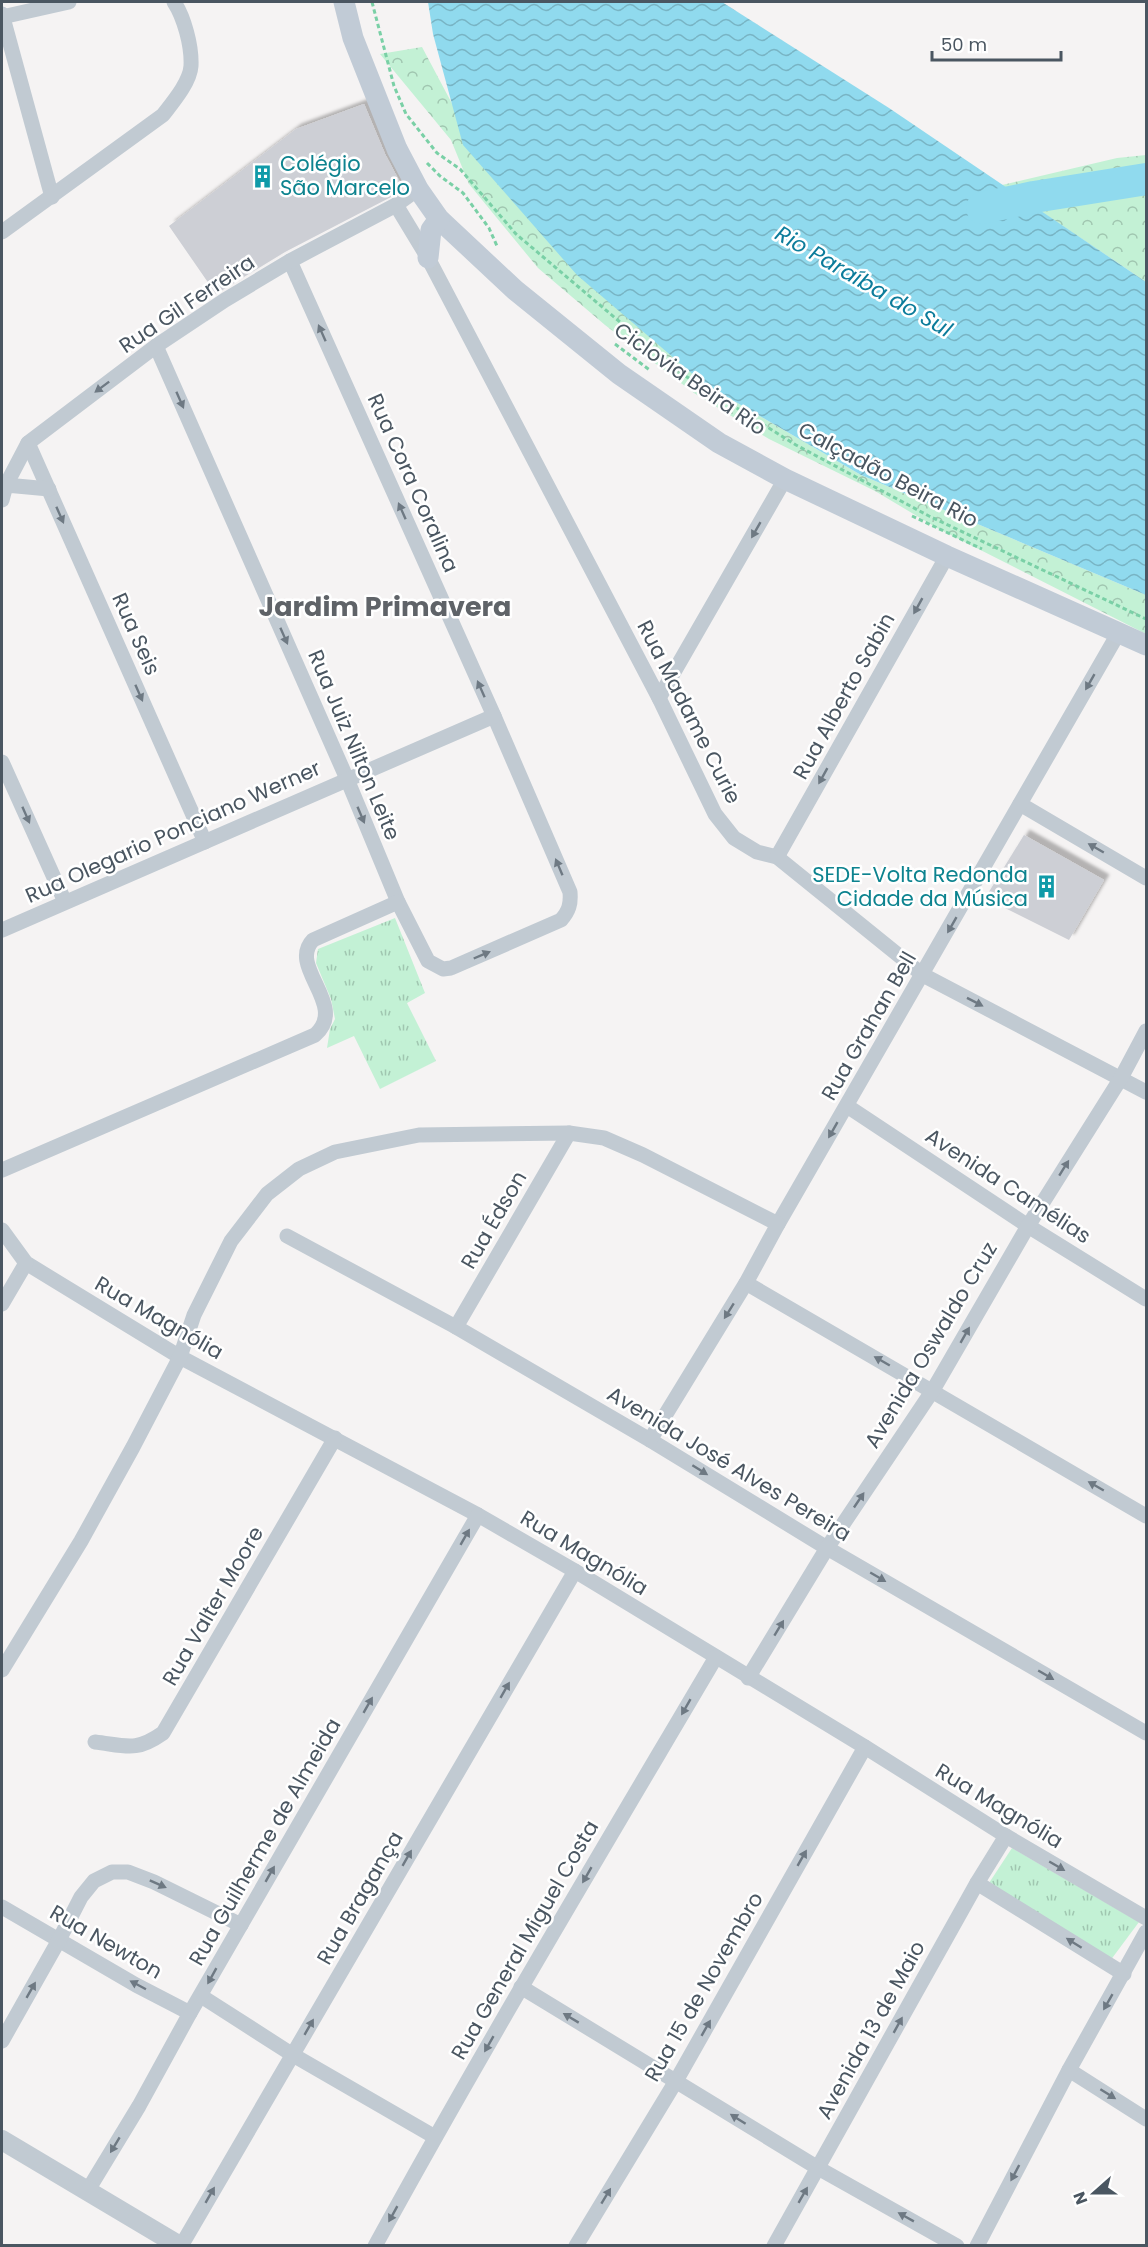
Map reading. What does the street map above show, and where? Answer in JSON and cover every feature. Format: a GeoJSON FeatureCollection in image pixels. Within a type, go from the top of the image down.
{"type":"FeatureCollection","features":[{"type":"Feature","properties":{"kind":"main road"},"geometry":{"type":"LineString","coordinates":[[344,2],[353,38],[397,149],[418,189],[440,219],[515,290],[619,374],[719,443],[785,479],[1146,645]]}},
{"type":"Feature","properties":{"kind":"main road"},"geometry":{"type":"LineString","coordinates":[[428,258],[431,230],[440,219]]}},
{"type":"Feature","properties":{"kind":"street"},"geometry":{"type":"LineString","coordinates":[[52,197],[2,16],[69,2]]}},
{"type":"Feature","properties":{"kind":"street"},"geometry":{"type":"LineString","coordinates":[[2,232],[163,115],[180,93],[192,67],[186,28],[174,2]]}},
{"type":"Feature","properties":{"kind":"street","name":"Rua Gil Ferreira"},"geometry":{"type":"LineString","coordinates":[[49,489],[3,490],[28,442],[156,346],[225,300],[290,261],[396,206],[418,189]]}},
{"type":"Feature","properties":{"kind":"street","name":"Rua Madame Curie"},"geometry":{"type":"LineString","coordinates":[[396,206],[428,258],[659,698],[715,814],[734,838],[757,852],[777,857],[923,975],[1146,1092]]}},
{"type":"Feature","properties":{"kind":"street","name":"Rua Cora Coralina"},"geometry":{"type":"LineString","coordinates":[[290,261],[494,716],[570,892],[571,902],[568,913],[561,921],[451,968],[443,969],[428,961]]}},
{"type":"Feature","properties":{"kind":"street","name":"Rua Juiz Nilton Leite"},"geometry":{"type":"LineString","coordinates":[[156,346],[347,779],[398,902],[428,961]]}},
{"type":"Feature","properties":{"kind":"street","name":"Rua Seis"},"geometry":{"type":"LineString","coordinates":[[28,442],[206,843]]}},
{"type":"Feature","properties":{"kind":"street"},"geometry":{"type":"LineString","coordinates":[[659,698],[785,479]]}},
{"type":"Feature","properties":{"kind":"street","name":"Rua Alberto Sabin"},"geometry":{"type":"LineString","coordinates":[[777,857],[947,555]]}},
{"type":"Feature","properties":{"kind":"street","name":"Rua Grahan Bell"},"geometry":{"type":"LineString","coordinates":[[650,1440],[746,1283],[1119,632]]}},
{"type":"Feature","properties":{"kind":"street","name":"Rua Olegario Ponciano Werner"},"geometry":{"type":"LineString","coordinates":[[2,930],[494,716]]}},
{"type":"Feature","properties":{"kind":"street"},"geometry":{"type":"LineString","coordinates":[[2,762],[65,902]]}},
{"type":"Feature","properties":{"kind":"street"},"geometry":{"type":"LineString","coordinates":[[1020,804],[1146,878]]}},
{"type":"Feature","properties":{"kind":"street"},"geometry":{"type":"LineString","coordinates":[[2,1170],[315,1035],[326,1020],[326,1008],[305,957],[307,947],[313,940],[398,902]]}},
{"type":"Feature","properties":{"kind":"street","name":"Avenida Oswaldo Cruz"},"geometry":{"type":"LineString","coordinates":[[748,1678],[827,1548],[933,1390],[1028,1226],[1121,1078],[1146,1031]]}},
{"type":"Feature","properties":{"kind":"street","name":"Avenida Camélias"},"geometry":{"type":"LineString","coordinates":[[847,1106],[1028,1226],[1146,1299]]}},
{"type":"Feature","properties":{"kind":"street"},"geometry":{"type":"LineString","coordinates":[[2,1670],[81,1541],[133,1447],[180,1357],[194,1315],[231,1241],[267,1194],[299,1169],[335,1152],[419,1136],[570,1133],[604,1138],[643,1155],[778,1224]]}},
{"type":"Feature","properties":{"kind":"street","name":"Rua Édson"},"geometry":{"type":"LineString","coordinates":[[456,1327],[570,1133]]}},
{"type":"Feature","properties":{"kind":"street","name":"Rua Magnólia"},"geometry":{"type":"LineString","coordinates":[[2,1230],[26,1263],[180,1357],[478,1515],[865,1747],[1006,1836],[1146,1918]]}},
{"type":"Feature","properties":{"kind":"street","name":"Avenida José Alves Pereira"},"geometry":{"type":"LineString","coordinates":[[287,1236],[456,1327],[650,1440],[827,1548],[1146,1733]]}},
{"type":"Feature","properties":{"kind":"street"},"geometry":{"type":"LineString","coordinates":[[2,1304],[26,1263]]}},
{"type":"Feature","properties":{"kind":"street"},"geometry":{"type":"LineString","coordinates":[[746,1283],[1146,1516]]}},
{"type":"Feature","properties":{"kind":"street","name":"Rua Valter Moore"},"geometry":{"type":"LineString","coordinates":[[95,1742],[135,1748],[149,1743],[163,1732],[335,1438]]}},
{"type":"Feature","properties":{"kind":"street","name":"Rua Guilherme de Almeida"},"geometry":{"type":"LineString","coordinates":[[88,2190],[478,1515]]}},
{"type":"Feature","properties":{"kind":"street","name":"Rua Bragança"},"geometry":{"type":"LineString","coordinates":[[181,2246],[574,1571]]}},
{"type":"Feature","properties":{"kind":"street","name":"Rua General Miguel Costa"},"geometry":{"type":"LineString","coordinates":[[375,2246],[521,1988],[716,1657]]}},
{"type":"Feature","properties":{"kind":"street","name":"Rua 15 de Novembro"},"geometry":{"type":"LineString","coordinates":[[576,2246],[676,2081],[865,1747]]}},
{"type":"Feature","properties":{"kind":"street","name":"Avenida 13 de Maio"},"geometry":{"type":"LineString","coordinates":[[774,2246],[976,1883],[1006,1836]]}},
{"type":"Feature","properties":{"kind":"street"},"geometry":{"type":"LineString","coordinates":[[2,2041],[81,1897],[94,1881],[112,1872],[128,1872],[154,1882],[241,1925]]}},
{"type":"Feature","properties":{"kind":"street"},"geometry":{"type":"LineString","coordinates":[[976,1883],[1124,1974]]}},
{"type":"Feature","properties":{"kind":"street","name":"Rua Newton"},"geometry":{"type":"LineString","coordinates":[[2,1907],[136,1985],[190,2013]]}},
{"type":"Feature","properties":{"kind":"street"},"geometry":{"type":"LineString","coordinates":[[977,2246],[1069,2070],[1146,1932]]}},
{"type":"Feature","properties":{"kind":"street"},"geometry":{"type":"LineString","coordinates":[[521,1988],[818,2168],[957,2246]]}},
{"type":"Feature","properties":{"kind":"street"},"geometry":{"type":"LineString","coordinates":[[201,1996],[293,2055],[435,2137]]}},
{"type":"Feature","properties":{"kind":"street"},"geometry":{"type":"LineString","coordinates":[[1069,2070],[1146,2119]]}},
{"type":"Feature","properties":{"kind":"street"},"geometry":{"type":"LineString","coordinates":[[2,2140],[181,2246]]}},
{"type":"Feature","properties":{"kind":"path","name":"Calçadão Beira Rio"},"geometry":{"type":"LineString","coordinates":[[372,2],[394,86],[406,114],[437,153],[460,169],[516,234],[679,372],[796,445],[929,516],[1146,619]]}},
{"type":"Feature","properties":{"kind":"path"},"geometry":{"type":"LineString","coordinates":[[424,159],[440,176],[463,193],[489,228],[498,249]]}},
{"type":"Feature","properties":{"kind":"path","name":"Ciclovia Beira Rio"},"geometry":{"type":"LineString","coordinates":[[614,343],[660,378]]}},
{"type":"Feature","properties":{"kind":"path"},"geometry":{"type":"LineString","coordinates":[[905,513],[989,552]]}},
{"type":"Feature","properties":{"kind":"green space"},"geometry":{"type":"Polygon","coordinates":[[[422,47],[466,130],[703,383],[861,475],[1146,595],[1146,634],[937,528],[875,491],[769,439],[694,393],[605,325],[538,268],[469,184],[451,140],[380,54],[422,47]]]}},
{"type":"Feature","properties":{"kind":"green space"},"geometry":{"type":"Polygon","coordinates":[[[1146,155],[1146,282],[1002,185],[1117,158],[1146,155]]]}},
{"type":"Feature","properties":{"kind":"green space"},"geometry":{"type":"Polygon","coordinates":[[[395,918],[425,993],[407,1003],[436,1061],[380,1089],[354,1036],[327,1048],[330,1029],[335,1019],[331,999],[316,963],[318,949],[395,918]]]}},
{"type":"Feature","properties":{"kind":"green space"},"geometry":{"type":"Polygon","coordinates":[[[1012,1848],[1139,1922],[1110,1961],[989,1883],[1012,1848]]]}},
{"type":"Feature","properties":{"kind":"water","name":"Rio Paraíba do Sul"},"geometry":{"type":"Polygon","coordinates":[[[428,2],[722,2],[889,108],[1146,282],[1146,595],[861,475],[703,383],[577,275],[463,145],[433,34],[428,2]]]}},
{"type":"Feature","properties":{"kind":"building"},"geometry":{"type":"Polygon","coordinates":[[[364,104],[385,154],[403,188],[391,197],[285,252],[216,294],[169,226],[296,129],[364,104]]]}},
{"type":"Feature","properties":{"kind":"building","name":"SEDE-Volta Redonda Cidade da Música"},"geometry":{"type":"Polygon","coordinates":[[[1024,835],[1104,880],[1069,940],[993,902],[987,895],[1024,835]]]}},
{"type":"Feature","properties":{"kind":"waterway"},"geometry":{"type":"LineString","coordinates":[[982,208],[1146,179]]}},
{"type":"Feature","properties":{"kind":"place","name":"Colégio São Marcelo"},"geometry":{"type":"Point","coordinates":[262,176]}},
{"type":"Feature","properties":{"kind":"place","name":"SEDE-Volta Redonda Cidade da Música"},"geometry":{"type":"Point","coordinates":[1046,887]}},
{"type":"Feature","properties":{"kind":"district","name":"Jardim Primavera"},"geometry":{"type":"Point","coordinates":[385,607]}}]}
